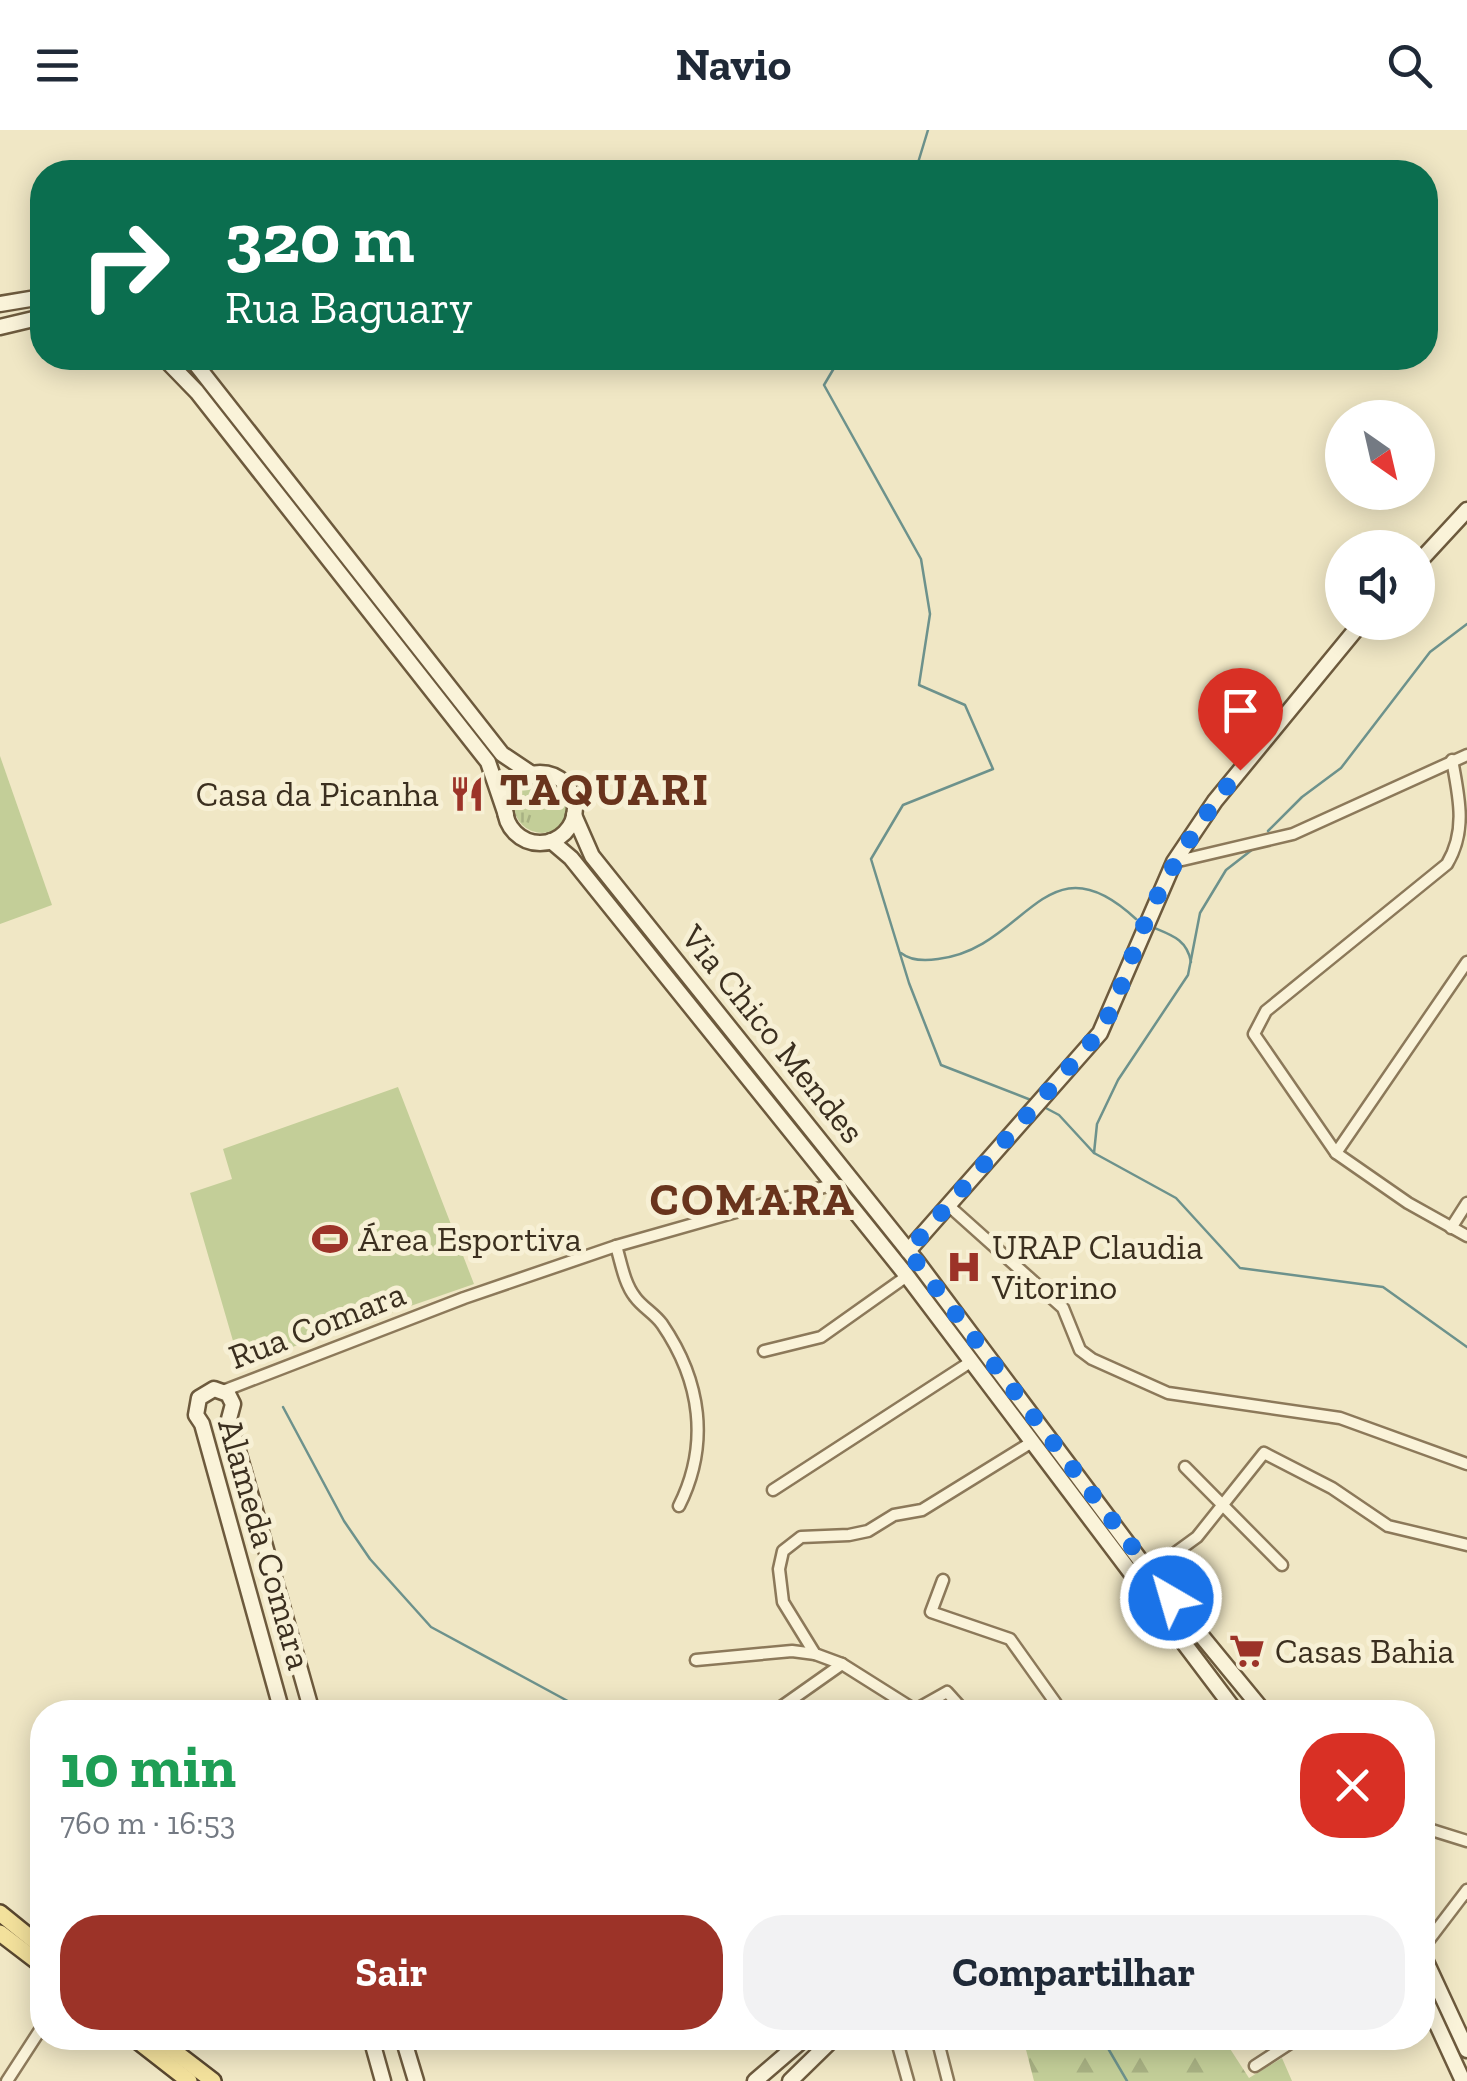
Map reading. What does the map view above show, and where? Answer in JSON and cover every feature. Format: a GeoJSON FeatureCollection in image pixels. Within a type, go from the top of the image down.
{"type":"FeatureCollection","features":[{"type":"Feature","properties":{"kind":"main road"},"geometry":{"type":"LineString","coordinates":[[0,304],[30,298]]}},
{"type":"Feature","properties":{"kind":"main road"},"geometry":{"type":"LineString","coordinates":[[0,326],[30,320]]}},
{"type":"Feature","properties":{"kind":"main road"},"geometry":{"type":"LineString","coordinates":[[176,370],[488,762],[506,816],[524,839],[551,841],[569,827],[574,815],[569,788],[546,774],[532,774],[502,754],[200,370]]}},
{"type":"Feature","properties":{"kind":"main road"},"geometry":{"type":"LineString","coordinates":[[1435,545],[1467,510]]}},
{"type":"Feature","properties":{"kind":"main road"},"geometry":{"type":"LineString","coordinates":[[908,1251],[1100,1032],[1117,1002],[1146,920],[1174,862],[1215,801],[1347,640]]}},
{"type":"Feature","properties":{"kind":"main road"},"geometry":{"type":"LineString","coordinates":[[506,816],[509,792],[532,774]]}},
{"type":"Feature","properties":{"kind":"main road","name":"Via Chico Mendes"},"geometry":{"type":"LineString","coordinates":[[574,815],[592,856],[908,1251],[1249,1700]]}},
{"type":"Feature","properties":{"kind":"main road","name":"Via Chico Mendes"},"geometry":{"type":"LineString","coordinates":[[551,841],[572,858],[831,1185],[908,1276],[1227,1700]]}},
{"type":"Feature","properties":{"kind":"main road","name":"Alameda Comara"},"geometry":{"type":"LineString","coordinates":[[279,1700],[195,1409],[199,1398],[208,1391],[223,1391],[233,1404],[229,1419],[309,1700]]}},
{"type":"Feature","properties":{"kind":"main road"},"geometry":{"type":"LineString","coordinates":[[202,1424],[220,1426],[229,1419]]}},
{"type":"Feature","properties":{"kind":"main road"},"geometry":{"type":"LineString","coordinates":[[0,1913],[30,1937]]}},
{"type":"Feature","properties":{"kind":"main road"},"geometry":{"type":"LineString","coordinates":[[0,1933],[30,1956]]}},
{"type":"Feature","properties":{"kind":"main road"},"geometry":{"type":"LineString","coordinates":[[1435,1975],[1461,2024],[1467,2050]]}},
{"type":"Feature","properties":{"kind":"main road"},"geometry":{"type":"LineString","coordinates":[[1435,2020],[1463,2081]]}},
{"type":"Feature","properties":{"kind":"main road"},"geometry":{"type":"LineString","coordinates":[[149,2050],[189,2081]]}},
{"type":"Feature","properties":{"kind":"main road"},"geometry":{"type":"LineString","coordinates":[[173,2050],[214,2081]]}},
{"type":"Feature","properties":{"kind":"main road"},"geometry":{"type":"LineString","coordinates":[[375,2050],[384,2081]]}},
{"type":"Feature","properties":{"kind":"main road"},"geometry":{"type":"LineString","coordinates":[[407,2050],[416,2081]]}},
{"type":"Feature","properties":{"kind":"main road"},"geometry":{"type":"LineString","coordinates":[[755,2081],[791,2050]]}},
{"type":"Feature","properties":{"kind":"main road"},"geometry":{"type":"LineString","coordinates":[[790,2081],[822,2050]]}},
{"type":"Feature","properties":{"kind":"street"},"geometry":{"type":"LineString","coordinates":[[1174,862],[1292,834],[1467,755]]}},
{"type":"Feature","properties":{"kind":"street"},"geometry":{"type":"LineString","coordinates":[[1452,760],[1461,818],[1459,840],[1446,864],[1272,1007],[1259,1019],[1255,1038],[1336,1153],[1467,1236]]}},
{"type":"Feature","properties":{"kind":"street"},"geometry":{"type":"LineString","coordinates":[[1336,1153],[1467,962]]}},
{"type":"Feature","properties":{"kind":"street","name":"Rua Comara"},"geometry":{"type":"LineString","coordinates":[[223,1391],[464,1298],[616,1246],[831,1185]]}},
{"type":"Feature","properties":{"kind":"street"},"geometry":{"type":"LineString","coordinates":[[1452,1228],[1467,1204]]}},
{"type":"Feature","properties":{"kind":"street"},"geometry":{"type":"LineString","coordinates":[[950,1206],[1062,1308],[1080,1350],[1092,1360],[1168,1392],[1340,1418],[1467,1464]]}},
{"type":"Feature","properties":{"kind":"street"},"geometry":{"type":"LineString","coordinates":[[616,1246],[632,1293],[660,1320],[672,1340],[696,1401],[696,1466],[678,1506]]}},
{"type":"Feature","properties":{"kind":"street"},"geometry":{"type":"LineString","coordinates":[[764,1351],[821,1337],[908,1276]]}},
{"type":"Feature","properties":{"kind":"street"},"geometry":{"type":"LineString","coordinates":[[773,1490],[972,1361]]}},
{"type":"Feature","properties":{"kind":"street"},"geometry":{"type":"LineString","coordinates":[[815,1654],[793,1622],[780,1589],[783,1551],[791,1542],[818,1535],[850,1535],[894,1515],[922,1510],[1032,1442]]}},
{"type":"Feature","properties":{"kind":"street"},"geometry":{"type":"LineString","coordinates":[[1149,1572],[1197,1537],[1264,1453],[1332,1488],[1388,1526],[1467,1545]]}},
{"type":"Feature","properties":{"kind":"street"},"geometry":{"type":"LineString","coordinates":[[1186,1467],[1282,1565]]}},
{"type":"Feature","properties":{"kind":"street"},"geometry":{"type":"LineString","coordinates":[[943,1580],[931,1612],[1010,1639],[1053,1700]]}},
{"type":"Feature","properties":{"kind":"street"},"geometry":{"type":"LineString","coordinates":[[696,1660],[792,1651],[815,1654],[842,1664],[896,1700]]}},
{"type":"Feature","properties":{"kind":"street"},"geometry":{"type":"LineString","coordinates":[[791,1700],[842,1664]]}},
{"type":"Feature","properties":{"kind":"street"},"geometry":{"type":"LineString","coordinates":[[933,1700],[947,1692],[954,1700]]}},
{"type":"Feature","properties":{"kind":"street"},"geometry":{"type":"LineString","coordinates":[[1435,1831],[1467,1842]]}},
{"type":"Feature","properties":{"kind":"street"},"geometry":{"type":"LineString","coordinates":[[1435,1933],[1467,1890]]}},
{"type":"Feature","properties":{"kind":"street"},"geometry":{"type":"LineString","coordinates":[[8,2081],[30,2047]]}},
{"type":"Feature","properties":{"kind":"street"},"geometry":{"type":"LineString","coordinates":[[899,2050],[908,2081]]}},
{"type":"Feature","properties":{"kind":"street"},"geometry":{"type":"LineString","coordinates":[[940,2050],[948,2081]]}},
{"type":"Feature","properties":{"kind":"street"},"geometry":{"type":"LineString","coordinates":[[1255,2066],[1278,2050]]}},
{"type":"Feature","properties":{"kind":"green space"},"geometry":{"type":"Polygon","coordinates":[[[0,756],[52,905],[0,924],[0,756]]]}},
{"type":"Feature","properties":{"kind":"green space"},"geometry":{"type":"Polygon","coordinates":[[[542,777],[562,785],[570,805],[562,825],[542,833],[522,825],[514,805],[522,785],[542,777]]]}},
{"type":"Feature","properties":{"kind":"green space","name":"Área Esportiva"},"geometry":{"type":"Polygon","coordinates":[[[398,1087],[474,1284],[240,1365],[190,1193],[232,1179],[223,1149],[398,1087]]]}},
{"type":"Feature","properties":{"kind":"green space"},"geometry":{"type":"Polygon","coordinates":[[[1026,2050],[1231,2050],[1249,2078],[1282,2058],[1292,2081],[1034,2081],[1026,2050]]]}},
{"type":"Feature","properties":{"kind":"waterway"},"geometry":{"type":"LineString","coordinates":[[919,160],[928,130]]}},
{"type":"Feature","properties":{"kind":"waterway"},"geometry":{"type":"LineString","coordinates":[[833,370],[824,385],[921,559],[930,614],[919,685],[965,705],[993,769],[903,805],[871,859],[909,983],[941,1065],[1031,1100]]}},
{"type":"Feature","properties":{"kind":"waterway"},"geometry":{"type":"LineString","coordinates":[[1268,831],[1302,797],[1341,768],[1430,652],[1467,624]]}},
{"type":"Feature","properties":{"kind":"waterway"},"geometry":{"type":"LineString","coordinates":[[1094,1153],[1097,1124],[1118,1080],[1188,975],[1200,913],[1226,870],[1253,849]]}},
{"type":"Feature","properties":{"kind":"waterway"},"geometry":{"type":"LineString","coordinates":[[901,953],[928,960],[968,951],[994,937],[1036,903],[1057,892],[1079,888],[1105,896],[1136,919]]}},
{"type":"Feature","properties":{"kind":"waterway"},"geometry":{"type":"LineString","coordinates":[[1152,927],[1182,943],[1191,962]]}},
{"type":"Feature","properties":{"kind":"waterway"},"geometry":{"type":"LineString","coordinates":[[1042,1106],[1059,1115],[1094,1153],[1176,1198],[1240,1268],[1383,1287],[1467,1347]]}},
{"type":"Feature","properties":{"kind":"waterway"},"geometry":{"type":"LineString","coordinates":[[283,1407],[344,1521],[370,1559],[431,1627],[566,1700]]}},
{"type":"Feature","properties":{"kind":"waterway"},"geometry":{"type":"LineString","coordinates":[[1109,2050],[1127,2081]]}},
{"type":"Feature","properties":{"kind":"place","name":"Casa da Picanha"},"geometry":{"type":"Point","coordinates":[467,794]}},
{"type":"Feature","properties":{"kind":"place","name":"Área Esportiva"},"geometry":{"type":"Point","coordinates":[330,1239]}},
{"type":"Feature","properties":{"kind":"place","name":"URAP Claudia Vitorino"},"geometry":{"type":"Point","coordinates":[964,1267]}},
{"type":"Feature","properties":{"kind":"place","name":"Casas Bahia"},"geometry":{"type":"Point","coordinates":[1247,1651]}},
{"type":"Feature","properties":{"kind":"district","name":"TAQUARI"},"geometry":{"type":"Point","coordinates":[605,790]}},
{"type":"Feature","properties":{"kind":"district","name":"COMARA"},"geometry":{"type":"Point","coordinates":[753,1200]}},
{"type":"Feature","properties":{"kind":"route"},"geometry":{"type":"LineString","coordinates":[[1171,1598],[982,1354],[908,1251],[1100,1032],[1117,1002],[1146,920],[1174,862],[1240,770]]}}]}
